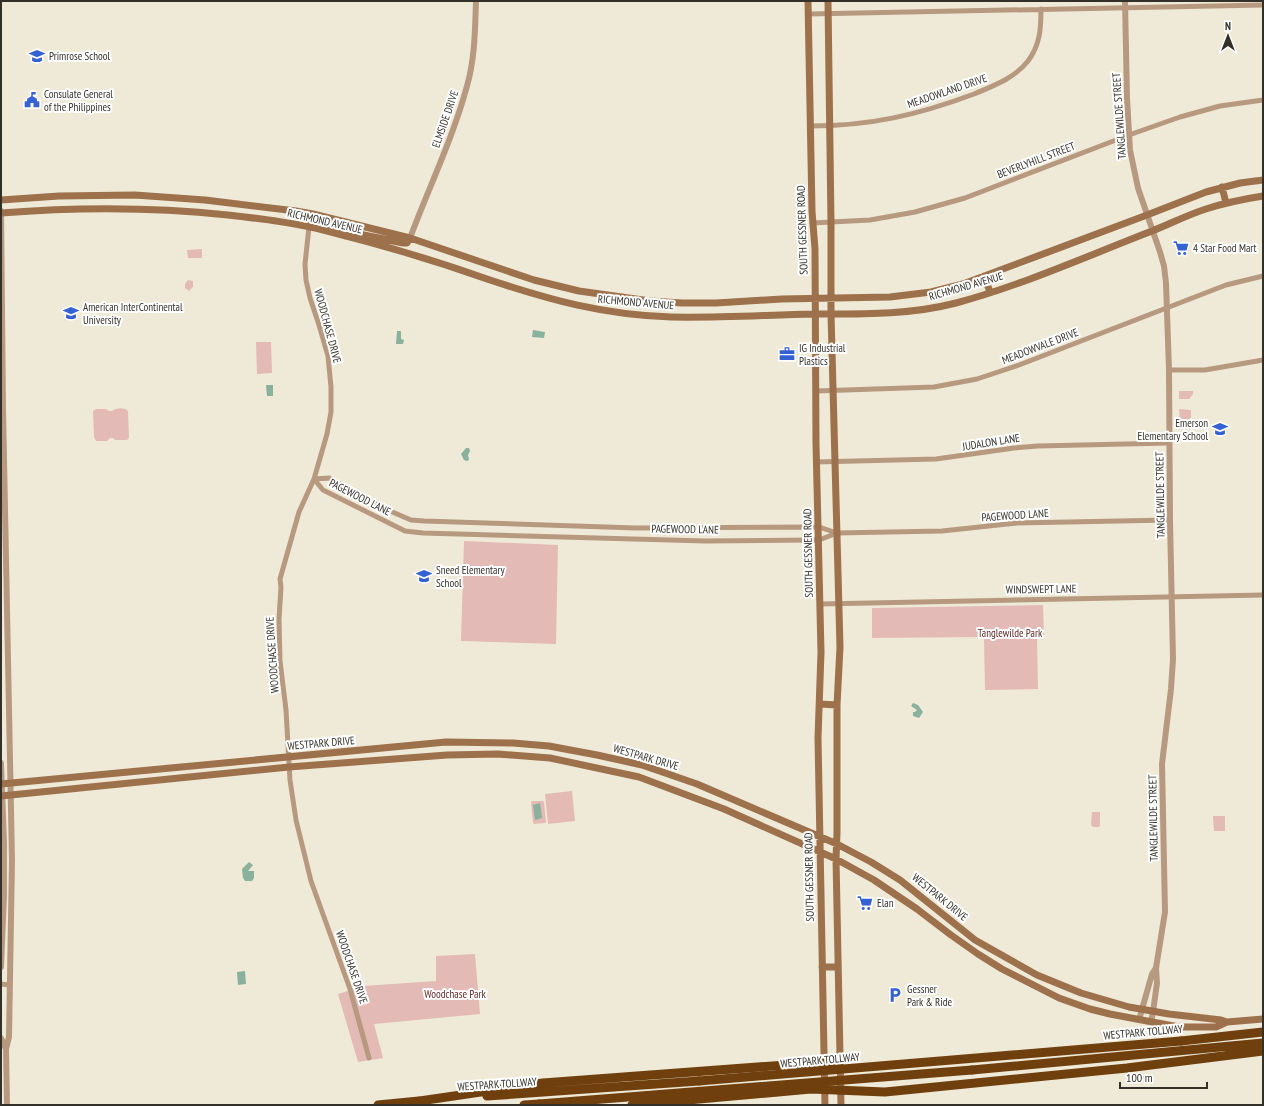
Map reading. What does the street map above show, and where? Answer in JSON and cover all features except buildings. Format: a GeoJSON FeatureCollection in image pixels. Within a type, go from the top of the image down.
{"type":"FeatureCollection","features":[{"type":"Feature","properties":{"kind":"highway","name":"WESTPARK TOLLWAY"},"geometry":{"type":"LineString","coordinates":[[378,1105],[767,1076],[1181,1041],[1263,1032]]}},
{"type":"Feature","properties":{"kind":"highway","name":"WESTPARK TOLLWAY"},"geometry":{"type":"LineString","coordinates":[[524,1105],[972,1070],[1263,1043]]}},
{"type":"Feature","properties":{"kind":"highway"},"geometry":{"type":"LineString","coordinates":[[632,1105],[811,1089],[841,1091],[896,1091],[1127,1068],[1263,1050]]}},
{"type":"Feature","properties":{"kind":"highway"},"geometry":{"type":"LineString","coordinates":[[414,1102],[543,1083],[840,1061]]}},
{"type":"Feature","properties":{"kind":"main road","name":"SOUTH GESSNER ROAD"},"geometry":{"type":"LineString","coordinates":[[808,1],[812,223],[815,249],[816,462],[820,604],[820,704],[818,738],[819,851],[825,1105]]}},
{"type":"Feature","properties":{"kind":"main road"},"geometry":{"type":"LineString","coordinates":[[828,1],[831,314],[840,647],[837,705],[836,859],[841,1105]]}},
{"type":"Feature","properties":{"kind":"main road","name":"RICHMOND AVENUE"},"geometry":{"type":"LineString","coordinates":[[1,200],[98,195],[135,195],[205,200],[301,212],[410,238],[503,270],[556,286],[595,294],[676,303],[716,303],[815,298],[890,297],[931,292],[963,284],[1206,192],[1222,187],[1263,180]]}},
{"type":"Feature","properties":{"kind":"main road"},"geometry":{"type":"LineString","coordinates":[[1222,187],[1226,203]]}},
{"type":"Feature","properties":{"kind":"main road"},"geometry":{"type":"LineString","coordinates":[[98,195],[101,209]]}},
{"type":"Feature","properties":{"kind":"main road","name":"RICHMOND AVENUE"},"geometry":{"type":"LineString","coordinates":[[1,213],[40,210],[146,209],[203,212],[268,219],[309,227],[409,253],[536,295],[597,310],[643,315],[712,317],[897,312],[918,310],[955,303],[1021,282],[1206,209],[1226,203],[1263,196]]}},
{"type":"Feature","properties":{"kind":"main road"},"geometry":{"type":"LineString","coordinates":[[203,212],[205,200]]}},
{"type":"Feature","properties":{"kind":"main road"},"geometry":{"type":"LineString","coordinates":[[309,227],[310,224],[314,222],[345,228],[363,226]]}},
{"type":"Feature","properties":{"kind":"main road"},"geometry":{"type":"LineString","coordinates":[[345,236],[354,233],[403,243],[407,243],[410,238]]}},
{"type":"Feature","properties":{"kind":"main road"},"geometry":{"type":"LineString","coordinates":[[501,284],[503,270]]}},
{"type":"Feature","properties":{"kind":"main road"},"geometry":{"type":"LineString","coordinates":[[984,276],[990,292]]}},
{"type":"Feature","properties":{"kind":"main road"},"geometry":{"type":"LineString","coordinates":[[712,317],[716,303]]}},
{"type":"Feature","properties":{"kind":"main road"},"geometry":{"type":"LineString","coordinates":[[820,704],[837,705]]}},
{"type":"Feature","properties":{"kind":"main road","name":"WESTPARK DRIVE"},"geometry":{"type":"LineString","coordinates":[[1,784],[446,742],[513,743],[549,746],[597,755],[642,765],[697,784],[837,844],[871,862],[900,880],[984,946],[1037,975],[1066,987],[1142,1010],[1227,1022]]}},
{"type":"Feature","properties":{"kind":"main road","name":"WESTPARK DRIVE"},"geometry":{"type":"LineString","coordinates":[[1,796],[198,776],[440,756],[498,754],[550,758],[639,777],[724,808],[836,859],[880,884],[978,954],[1002,969],[1059,998],[1090,1009],[1179,1027],[1216,1027],[1227,1022],[1263,1019]]}},
{"type":"Feature","properties":{"kind":"main road"},"geometry":{"type":"LineString","coordinates":[[197,765],[198,776]]}},
{"type":"Feature","properties":{"kind":"main road"},"geometry":{"type":"LineString","coordinates":[[639,777],[642,765]]}},
{"type":"Feature","properties":{"kind":"main road"},"geometry":{"type":"LineString","coordinates":[[724,808],[728,798]]}},
{"type":"Feature","properties":{"kind":"main road"},"geometry":{"type":"LineString","coordinates":[[978,954],[984,946]]}},
{"type":"Feature","properties":{"kind":"main road"},"geometry":{"type":"LineString","coordinates":[[822,967],[838,966]]}},
{"type":"Feature","properties":{"kind":"main road"},"geometry":{"type":"LineString","coordinates":[[1059,998],[1066,987]]}},
{"type":"Feature","properties":{"kind":"street","name":"ELMSIDE DRIVE"},"geometry":{"type":"LineString","coordinates":[[410,238],[448,145],[467,86],[474,54],[476,1]]}},
{"type":"Feature","properties":{"kind":"street"},"geometry":{"type":"LineString","coordinates":[[809,14],[1041,9],[1125,4],[1263,5]]}},
{"type":"Feature","properties":{"kind":"street","name":"TANGLEWILDE STREET"},"geometry":{"type":"LineString","coordinates":[[1125,4],[1127,98],[1133,169],[1164,266],[1169,370],[1173,659],[1162,764],[1165,912],[1156,968],[1157,983],[1151,1022]]}},
{"type":"Feature","properties":{"kind":"street","name":"MEADOWLAND DRIVE"},"geometry":{"type":"LineString","coordinates":[[810,126],[859,124],[892,120],[925,111],[990,88],[1013,75],[1027,62],[1037,46],[1041,31],[1041,9]]}},
{"type":"Feature","properties":{"kind":"street","name":"BEVERLYHILL STREET"},"geometry":{"type":"LineString","coordinates":[[812,223],[831,223],[894,217],[965,198],[1180,117],[1220,106],[1263,100]]}},
{"type":"Feature","properties":{"kind":"street"},"geometry":{"type":"LineString","coordinates":[[1,213],[12,894],[9,1037],[6,1049],[7,1105]]}},
{"type":"Feature","properties":{"kind":"street","name":"WOODCHASE DRIVE"},"geometry":{"type":"LineString","coordinates":[[309,227],[304,264],[310,298],[328,356],[331,388],[331,412],[327,434],[314,479],[299,512],[280,579],[279,642],[286,710],[289,768],[296,820],[314,892],[350,989],[369,1058]]}},
{"type":"Feature","properties":{"kind":"street","name":"MEADOWVALE DRIVE"},"geometry":{"type":"LineString","coordinates":[[816,391],[934,387],[977,379],[1019,365],[1226,285],[1263,276]]}},
{"type":"Feature","properties":{"kind":"street"},"geometry":{"type":"LineString","coordinates":[[1169,370],[1205,370],[1263,360]]}},
{"type":"Feature","properties":{"kind":"street","name":"JUDALON LANE"},"geometry":{"type":"LineString","coordinates":[[816,462],[936,459],[1026,446],[1169,443]]}},
{"type":"Feature","properties":{"kind":"street","name":"PAGEWOOD LANE"},"geometry":{"type":"LineString","coordinates":[[314,479],[329,478],[383,508],[411,520],[424,521],[636,528],[819,527],[837,533],[942,531],[1017,523],[1170,520]]}},
{"type":"Feature","properties":{"kind":"street","name":"PAGEWOOD LANE"},"geometry":{"type":"LineString","coordinates":[[314,479],[323,490],[405,531],[669,540],[819,540],[837,533]]}},
{"type":"Feature","properties":{"kind":"street","name":"WINDSWEPT LANE"},"geometry":{"type":"LineString","coordinates":[[820,604],[1263,595]]}},
{"type":"Feature","properties":{"kind":"street"},"geometry":{"type":"LineString","coordinates":[[1,763],[4,895],[1,967]]}},
{"type":"Feature","properties":{"kind":"street"},"geometry":{"type":"LineString","coordinates":[[4,895],[12,894]]}},
{"type":"Feature","properties":{"kind":"street","name":"TANGLEWILDE STREET"},"geometry":{"type":"LineString","coordinates":[[1139,1020],[1152,974],[1156,968]]}},
{"type":"Feature","properties":{"kind":"street"},"geometry":{"type":"LineString","coordinates":[[1,984],[9,985]]}},
{"type":"Feature","properties":{"kind":"street"},"geometry":{"type":"LineString","coordinates":[[1,1038],[6,1049]]}},
{"type":"Feature","properties":{"kind":"green space"},"geometry":{"type":"Polygon","coordinates":[[[202,249],[202,258],[188,258],[187,250],[202,249]]]}},
{"type":"Feature","properties":{"kind":"green space"},"geometry":{"type":"Polygon","coordinates":[[[188,280],[193,281],[193,287],[189,291],[185,288],[185,284],[188,280]]]}},
{"type":"Feature","properties":{"kind":"green space"},"geometry":{"type":"Polygon","coordinates":[[[256,342],[271,342],[272,373],[257,374],[256,342]]]}},
{"type":"Feature","properties":{"kind":"green space"},"geometry":{"type":"Polygon","coordinates":[[[1179,391],[1193,391],[1193,394],[1189,399],[1179,399],[1179,391]]]}},
{"type":"Feature","properties":{"kind":"green space"},"geometry":{"type":"Polygon","coordinates":[[[122,408],[128,411],[129,438],[127,440],[115,440],[110,438],[107,441],[96,441],[94,437],[93,411],[96,409],[106,409],[112,411],[122,408]]]}},
{"type":"Feature","properties":{"kind":"green space"},"geometry":{"type":"Polygon","coordinates":[[[1179,409],[1191,410],[1191,417],[1189,420],[1180,420],[1179,409]]]}},
{"type":"Feature","properties":{"kind":"green space"},"geometry":{"type":"Polygon","coordinates":[[[464,541],[558,545],[556,644],[461,641],[464,541]]]}},
{"type":"Feature","properties":{"kind":"green space","name":"Tanglewilde Park"},"geometry":{"type":"Polygon","coordinates":[[[1043,605],[1044,635],[1037,636],[1038,689],[985,690],[984,637],[872,638],[872,608],[1043,605]]]}},
{"type":"Feature","properties":{"kind":"green space"},"geometry":{"type":"Polygon","coordinates":[[[572,791],[575,821],[548,824],[545,794],[572,791]]]}},
{"type":"Feature","properties":{"kind":"green space"},"geometry":{"type":"Polygon","coordinates":[[[532,801],[544,802],[545,823],[534,824],[532,801]]]}},
{"type":"Feature","properties":{"kind":"green space"},"geometry":{"type":"Polygon","coordinates":[[[1092,812],[1100,812],[1099,827],[1093,827],[1091,825],[1092,812]]]}},
{"type":"Feature","properties":{"kind":"green space"},"geometry":{"type":"Polygon","coordinates":[[[1213,816],[1225,816],[1225,831],[1214,831],[1213,816]]]}},
{"type":"Feature","properties":{"kind":"green space","name":"Woodchase Park"},"geometry":{"type":"Polygon","coordinates":[[[475,954],[480,1014],[374,1024],[383,1058],[358,1062],[338,994],[363,986],[436,981],[436,956],[475,954]]]}},
{"type":"Feature","properties":{"kind":"shaded area"},"geometry":{"type":"Polygon","coordinates":[[[533,330],[545,332],[544,338],[532,337],[533,330]]]}},
{"type":"Feature","properties":{"kind":"shaded area"},"geometry":{"type":"Polygon","coordinates":[[[397,331],[401,331],[401,339],[404,340],[403,344],[396,344],[397,331]]]}},
{"type":"Feature","properties":{"kind":"shaded area"},"geometry":{"type":"Polygon","coordinates":[[[266,385],[273,385],[273,396],[267,396],[266,385]]]}},
{"type":"Feature","properties":{"kind":"shaded area"},"geometry":{"type":"Polygon","coordinates":[[[466,448],[469,448],[470,451],[468,455],[469,460],[467,461],[464,460],[461,454],[466,448]]]}},
{"type":"Feature","properties":{"kind":"shaded area"},"geometry":{"type":"Polygon","coordinates":[[[913,703],[918,705],[923,712],[919,718],[913,716],[913,712],[917,710],[911,706],[913,703]]]}},
{"type":"Feature","properties":{"kind":"shaded area"},"geometry":{"type":"Polygon","coordinates":[[[540,803],[542,818],[535,820],[533,805],[540,803]]]}},
{"type":"Feature","properties":{"kind":"shaded area"},"geometry":{"type":"Polygon","coordinates":[[[249,862],[253,865],[248,871],[254,871],[254,878],[252,881],[245,881],[243,878],[242,869],[249,862]]]}},
{"type":"Feature","properties":{"kind":"shaded area"},"geometry":{"type":"Polygon","coordinates":[[[245,971],[246,984],[238,985],[237,972],[245,971]]]}},
{"type":"Feature","properties":{"kind":"place","name":"Primrose School"},"geometry":{"type":"Point","coordinates":[37,56]}},
{"type":"Feature","properties":{"kind":"place","name":"Consulate General of the Philippines"},"geometry":{"type":"Point","coordinates":[32,100]}},
{"type":"Feature","properties":{"kind":"place","name":"4 Star Food Mart"},"geometry":{"type":"Point","coordinates":[1181,248]}},
{"type":"Feature","properties":{"kind":"place","name":"American InterContinental University"},"geometry":{"type":"Point","coordinates":[71,313]}},
{"type":"Feature","properties":{"kind":"place","name":"IG Industrial Plastics"},"geometry":{"type":"Point","coordinates":[787,354]}},
{"type":"Feature","properties":{"kind":"place","name":"Emerson Elementary School"},"geometry":{"type":"Point","coordinates":[1220,429]}},
{"type":"Feature","properties":{"kind":"place","name":"Sneed Elementary School"},"geometry":{"type":"Point","coordinates":[424,576]}},
{"type":"Feature","properties":{"kind":"place","name":"Elan"},"geometry":{"type":"Point","coordinates":[865,903]}},
{"type":"Feature","properties":{"kind":"place","name":"Gessner Park & Ride"},"geometry":{"type":"Point","coordinates":[895,995]}}]}
